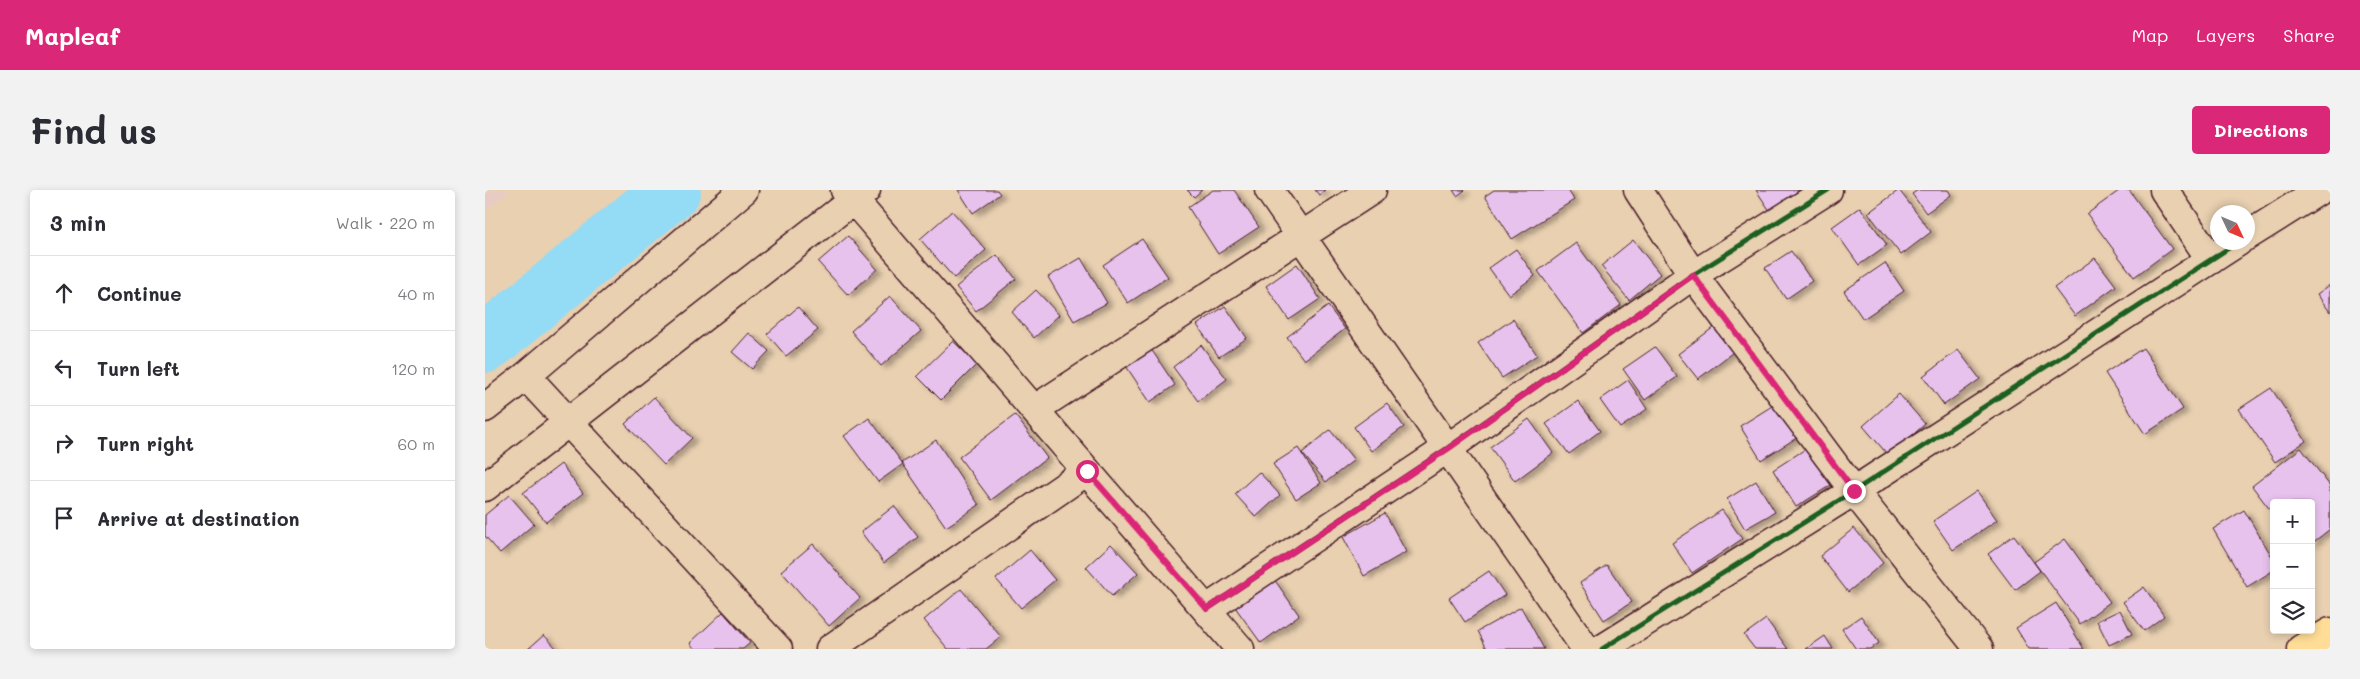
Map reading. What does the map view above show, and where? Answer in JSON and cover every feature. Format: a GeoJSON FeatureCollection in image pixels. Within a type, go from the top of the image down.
{"type":"FeatureCollection","features":[{"type":"Feature","properties":{"kind":"highway"},"geometry":{"type":"LineString","coordinates":[[2301,649],[2330,632]]}},
{"type":"Feature","properties":{"kind":"street"},"geometry":{"type":"LineString","coordinates":[[485,408],[526,376],[744,190]]}},
{"type":"Feature","properties":{"kind":"street"},"geometry":{"type":"LineString","coordinates":[[1269,190],[1586,649]]}},
{"type":"Feature","properties":{"kind":"street"},"geometry":{"type":"LineString","coordinates":[[1035,409],[1372,190]]}},
{"type":"Feature","properties":{"kind":"street"},"geometry":{"type":"LineString","coordinates":[[1638,190],[1693,275],[1854,491],[1979,649]]}},
{"type":"Feature","properties":{"kind":"street"},"geometry":{"type":"LineString","coordinates":[[1207,609],[1449,448],[1693,275],[1828,190]]}},
{"type":"Feature","properties":{"kind":"street"},"geometry":{"type":"LineString","coordinates":[[2164,190],[2211,260]]}},
{"type":"Feature","properties":{"kind":"street"},"geometry":{"type":"LineString","coordinates":[[2255,231],[2319,190]]}},
{"type":"Feature","properties":{"kind":"street"},"geometry":{"type":"LineString","coordinates":[[485,487],[854,193],[1087,471],[1241,649]]}},
{"type":"Feature","properties":{"kind":"street"},"geometry":{"type":"LineString","coordinates":[[1602,649],[1854,491],[2226,250]]}},
{"type":"Feature","properties":{"kind":"street"},"geometry":{"type":"LineString","coordinates":[[526,376],[778,649]]}},
{"type":"Feature","properties":{"kind":"street"},"geometry":{"type":"LineString","coordinates":[[830,649],[1087,471]]}},
{"type":"Feature","properties":{"kind":"shaded area"},"geometry":{"type":"Polygon","coordinates":[[[485,190],[511,190],[485,211],[485,190]]]}},
{"type":"Feature","properties":{"kind":"building"},"geometry":{"type":"Polygon","coordinates":[[[958,190],[997,190],[1000,194],[973,213],[958,190]]]}},
{"type":"Feature","properties":{"kind":"building"},"geometry":{"type":"Polygon","coordinates":[[[1187,190],[1202,190],[1194,197],[1187,190]]]}},
{"type":"Feature","properties":{"kind":"building"},"geometry":{"type":"Polygon","coordinates":[[[1213,190],[1234,190],[1259,227],[1218,254],[1188,207],[1213,190]]]}},
{"type":"Feature","properties":{"kind":"building"},"geometry":{"type":"Polygon","coordinates":[[[1315,190],[1325,190],[1319,195],[1315,190]]]}},
{"type":"Feature","properties":{"kind":"building"},"geometry":{"type":"Polygon","coordinates":[[[1453,190],[1465,190],[1457,196],[1453,190]]]}},
{"type":"Feature","properties":{"kind":"building"},"geometry":{"type":"Polygon","coordinates":[[[1494,190],[1568,190],[1574,200],[1512,239],[1485,196],[1494,190]]]}},
{"type":"Feature","properties":{"kind":"building"},"geometry":{"type":"Polygon","coordinates":[[[1756,190],[1800,190],[1770,211],[1756,190]]]}},
{"type":"Feature","properties":{"kind":"building"},"geometry":{"type":"Polygon","coordinates":[[[1899,190],[1931,232],[1901,255],[1868,213],[1899,190]]]}},
{"type":"Feature","properties":{"kind":"building"},"geometry":{"type":"Polygon","coordinates":[[[1918,190],[1948,190],[1951,195],[1926,213],[1912,194],[1918,190]]]}},
{"type":"Feature","properties":{"kind":"building"},"geometry":{"type":"Polygon","coordinates":[[[2120,190],[2129,190],[2172,249],[2134,277],[2087,214],[2120,190]]]}},
{"type":"Feature","properties":{"kind":"building"},"geometry":{"type":"Polygon","coordinates":[[[1860,207],[1887,245],[1859,265],[1832,227],[1860,207]]]}},
{"type":"Feature","properties":{"kind":"building"},"geometry":{"type":"Polygon","coordinates":[[[952,211],[986,250],[954,278],[920,239],[952,211]]]}},
{"type":"Feature","properties":{"kind":"building"},"geometry":{"type":"Polygon","coordinates":[[[848,236],[877,269],[848,295],[818,262],[848,236]]]}},
{"type":"Feature","properties":{"kind":"building"},"geometry":{"type":"Polygon","coordinates":[[[1142,239],[1168,277],[1128,303],[1103,265],[1142,239]]]}},
{"type":"Feature","properties":{"kind":"building"},"geometry":{"type":"Polygon","coordinates":[[[1633,240],[1660,274],[1629,300],[1601,266],[1633,240]]]}},
{"type":"Feature","properties":{"kind":"building"},"geometry":{"type":"Polygon","coordinates":[[[1576,243],[1621,305],[1583,333],[1538,271],[1576,243]]]}},
{"type":"Feature","properties":{"kind":"building"},"geometry":{"type":"Polygon","coordinates":[[[1516,249],[1535,276],[1509,295],[1489,268],[1516,249]]]}},
{"type":"Feature","properties":{"kind":"building"},"geometry":{"type":"Polygon","coordinates":[[[1791,251],[1812,281],[1786,299],[1765,268],[1791,251]]]}},
{"type":"Feature","properties":{"kind":"building"},"geometry":{"type":"Polygon","coordinates":[[[997,255],[1016,279],[976,311],[956,287],[997,255]]]}},
{"type":"Feature","properties":{"kind":"building"},"geometry":{"type":"Polygon","coordinates":[[[1081,258],[1107,303],[1074,321],[1048,277],[1081,258]]]}},
{"type":"Feature","properties":{"kind":"building"},"geometry":{"type":"Polygon","coordinates":[[[2095,258],[2116,286],[2075,316],[2054,288],[2095,258]]]}},
{"type":"Feature","properties":{"kind":"building"},"geometry":{"type":"Polygon","coordinates":[[[1885,263],[1904,291],[1863,319],[1844,291],[1885,263]]]}},
{"type":"Feature","properties":{"kind":"building"},"geometry":{"type":"Polygon","coordinates":[[[1297,264],[1320,299],[1289,320],[1266,286],[1297,264]]]}},
{"type":"Feature","properties":{"kind":"building"},"geometry":{"type":"Polygon","coordinates":[[[2330,285],[2330,312],[2317,294],[2330,285]]]}},
{"type":"Feature","properties":{"kind":"building"},"geometry":{"type":"Polygon","coordinates":[[[1036,290],[1059,315],[1034,338],[1012,312],[1036,290]]]}},
{"type":"Feature","properties":{"kind":"building"},"geometry":{"type":"Polygon","coordinates":[[[890,296],[921,331],[881,366],[851,331],[890,296]]]}},
{"type":"Feature","properties":{"kind":"building"},"geometry":{"type":"Polygon","coordinates":[[[1225,306],[1247,338],[1219,357],[1197,325],[1225,306]]]}},
{"type":"Feature","properties":{"kind":"building"},"geometry":{"type":"Polygon","coordinates":[[[1328,306],[1345,329],[1304,360],[1287,337],[1328,306]]]}},
{"type":"Feature","properties":{"kind":"building"},"geometry":{"type":"Polygon","coordinates":[[[798,307],[818,330],[786,356],[767,334],[798,307]]]}},
{"type":"Feature","properties":{"kind":"building"},"geometry":{"type":"Polygon","coordinates":[[[1513,319],[1537,355],[1502,378],[1478,343],[1513,319]]]}},
{"type":"Feature","properties":{"kind":"building"},"geometry":{"type":"Polygon","coordinates":[[[1718,324],[1737,349],[1698,379],[1678,354],[1718,324]]]}},
{"type":"Feature","properties":{"kind":"building"},"geometry":{"type":"Polygon","coordinates":[[[749,333],[769,351],[752,369],[732,352],[749,333]]]}},
{"type":"Feature","properties":{"kind":"building"},"geometry":{"type":"Polygon","coordinates":[[[953,341],[977,364],[941,400],[917,376],[953,341]]]}},
{"type":"Feature","properties":{"kind":"building"},"geometry":{"type":"Polygon","coordinates":[[[1201,345],[1227,379],[1198,401],[1173,367],[1201,345]]]}},
{"type":"Feature","properties":{"kind":"building"},"geometry":{"type":"Polygon","coordinates":[[[1655,347],[1677,377],[1645,400],[1623,369],[1655,347]]]}},
{"type":"Feature","properties":{"kind":"building"},"geometry":{"type":"Polygon","coordinates":[[[2143,348],[2183,409],[2145,434],[2105,373],[2143,348]]]}},
{"type":"Feature","properties":{"kind":"building"},"geometry":{"type":"Polygon","coordinates":[[[1151,349],[1175,385],[1150,402],[1126,366],[1151,349]]]}},
{"type":"Feature","properties":{"kind":"building"},"geometry":{"type":"Polygon","coordinates":[[[1958,350],[1980,379],[1944,405],[1923,376],[1958,350]]]}},
{"type":"Feature","properties":{"kind":"building"},"geometry":{"type":"Polygon","coordinates":[[[1628,380],[1647,409],[1620,428],[1600,400],[1628,380]]]}},
{"type":"Feature","properties":{"kind":"building"},"geometry":{"type":"Polygon","coordinates":[[[2271,388],[2306,441],[2275,462],[2239,409],[2271,388]]]}},
{"type":"Feature","properties":{"kind":"building"},"geometry":{"type":"Polygon","coordinates":[[[1899,394],[1925,424],[1889,456],[1863,426],[1899,394]]]}},
{"type":"Feature","properties":{"kind":"building"},"geometry":{"type":"Polygon","coordinates":[[[654,397],[692,438],[664,465],[625,424],[654,397]]]}},
{"type":"Feature","properties":{"kind":"building"},"geometry":{"type":"Polygon","coordinates":[[[1578,401],[1600,431],[1569,454],[1546,424],[1578,401]]]}},
{"type":"Feature","properties":{"kind":"building"},"geometry":{"type":"Polygon","coordinates":[[[1387,403],[1404,427],[1371,451],[1354,427],[1387,403]]]}},
{"type":"Feature","properties":{"kind":"building"},"geometry":{"type":"Polygon","coordinates":[[[1777,403],[1798,437],[1761,460],[1740,426],[1777,403]]]}},
{"type":"Feature","properties":{"kind":"building"},"geometry":{"type":"Polygon","coordinates":[[[1015,415],[1047,458],[991,500],[959,457],[1015,415]]]}},
{"type":"Feature","properties":{"kind":"building"},"geometry":{"type":"Polygon","coordinates":[[[869,418],[903,464],[878,482],[844,436],[869,418]]]}},
{"type":"Feature","properties":{"kind":"building"},"geometry":{"type":"Polygon","coordinates":[[[1529,419],[1553,453],[1515,481],[1490,447],[1529,419]]]}},
{"type":"Feature","properties":{"kind":"building"},"geometry":{"type":"Polygon","coordinates":[[[1330,430],[1354,460],[1326,482],[1302,453],[1330,430]]]}},
{"type":"Feature","properties":{"kind":"building"},"geometry":{"type":"Polygon","coordinates":[[[936,440],[979,505],[946,527],[902,463],[936,440]]]}},
{"type":"Feature","properties":{"kind":"building"},"geometry":{"type":"Polygon","coordinates":[[[1298,448],[1321,483],[1296,499],[1273,464],[1298,448]]]}},
{"type":"Feature","properties":{"kind":"building"},"geometry":{"type":"Polygon","coordinates":[[[1807,448],[1831,485],[1796,507],[1773,470],[1807,448]]]}},
{"type":"Feature","properties":{"kind":"building"},"geometry":{"type":"Polygon","coordinates":[[[2301,448],[2330,486],[2330,529],[2315,541],[2315,499],[2270,499],[2270,510],[2252,486],[2301,448]]]}},
{"type":"Feature","properties":{"kind":"building"},"geometry":{"type":"Polygon","coordinates":[[[561,464],[583,493],[546,522],[523,493],[561,464]]]}},
{"type":"Feature","properties":{"kind":"building"},"geometry":{"type":"Polygon","coordinates":[[[1259,472],[1280,495],[1256,517],[1235,494],[1259,472]]]}},
{"type":"Feature","properties":{"kind":"building"},"geometry":{"type":"Polygon","coordinates":[[[1756,481],[1775,512],[1745,529],[1727,499],[1756,481]]]}},
{"type":"Feature","properties":{"kind":"building"},"geometry":{"type":"Polygon","coordinates":[[[1977,491],[1997,520],[1953,550],[1933,521],[1977,491]]]}},
{"type":"Feature","properties":{"kind":"building"},"geometry":{"type":"Polygon","coordinates":[[[509,495],[534,524],[500,553],[485,536],[485,515],[509,495]]]}},
{"type":"Feature","properties":{"kind":"building"},"geometry":{"type":"Polygon","coordinates":[[[894,506],[918,537],[884,563],[861,532],[894,506]]]}},
{"type":"Feature","properties":{"kind":"building"},"geometry":{"type":"Polygon","coordinates":[[[1722,510],[1742,539],[1692,573],[1672,543],[1722,510]]]}},
{"type":"Feature","properties":{"kind":"building"},"geometry":{"type":"Polygon","coordinates":[[[2244,510],[2270,553],[2270,573],[2247,587],[2213,529],[2244,510]]]}},
{"type":"Feature","properties":{"kind":"building"},"geometry":{"type":"Polygon","coordinates":[[[1385,513],[1406,552],[1364,576],[1343,537],[1385,513]]]}},
{"type":"Feature","properties":{"kind":"building"},"geometry":{"type":"Polygon","coordinates":[[[1854,528],[1883,563],[1848,592],[1820,556],[1854,528]]]}},
{"type":"Feature","properties":{"kind":"building"},"geometry":{"type":"Polygon","coordinates":[[[2014,535],[2040,571],[2015,590],[1988,554],[2014,535]]]}},
{"type":"Feature","properties":{"kind":"building"},"geometry":{"type":"Polygon","coordinates":[[[2065,539],[2110,602],[2080,624],[2034,562],[2065,539]]]}},
{"type":"Feature","properties":{"kind":"building"},"geometry":{"type":"Polygon","coordinates":[[[813,544],[860,598],[829,626],[781,571],[813,544]]]}},
{"type":"Feature","properties":{"kind":"building"},"geometry":{"type":"Polygon","coordinates":[[[1111,544],[1138,573],[1112,596],[1086,567],[1111,544]]]}},
{"type":"Feature","properties":{"kind":"building"},"geometry":{"type":"Polygon","coordinates":[[[1030,550],[1055,580],[1021,608],[996,579],[1030,550]]]}},
{"type":"Feature","properties":{"kind":"building"},"geometry":{"type":"Polygon","coordinates":[[[1607,565],[1632,602],[1604,620],[1580,583],[1607,565]]]}},
{"type":"Feature","properties":{"kind":"building"},"geometry":{"type":"Polygon","coordinates":[[[1489,571],[1505,595],[1465,622],[1449,598],[1489,571]]]}},
{"type":"Feature","properties":{"kind":"building"},"geometry":{"type":"Polygon","coordinates":[[[1274,579],[1299,615],[1261,643],[1235,607],[1274,579]]]}},
{"type":"Feature","properties":{"kind":"building"},"geometry":{"type":"Polygon","coordinates":[[[2144,587],[2164,616],[2144,631],[2123,602],[2144,587]]]}},
{"type":"Feature","properties":{"kind":"building"},"geometry":{"type":"Polygon","coordinates":[[[961,589],[1001,637],[986,649],[948,649],[924,620],[961,589]]]}},
{"type":"Feature","properties":{"kind":"building"},"geometry":{"type":"Polygon","coordinates":[[[2056,603],[2084,649],[2029,649],[2016,628],[2056,603]]]}},
{"type":"Feature","properties":{"kind":"building"},"geometry":{"type":"Polygon","coordinates":[[[1521,607],[1544,649],[1487,649],[1478,631],[1521,607]]]}},
{"type":"Feature","properties":{"kind":"building"},"geometry":{"type":"Polygon","coordinates":[[[2120,610],[2132,634],[2109,645],[2097,621],[2120,610]]]}},
{"type":"Feature","properties":{"kind":"building"},"geometry":{"type":"Polygon","coordinates":[[[723,612],[750,643],[743,649],[695,649],[690,643],[723,612]]]}},
{"type":"Feature","properties":{"kind":"building"},"geometry":{"type":"Polygon","coordinates":[[[1861,616],[1879,643],[1870,649],[1856,649],[1842,629],[1861,616]]]}},
{"type":"Feature","properties":{"kind":"building"},"geometry":{"type":"Polygon","coordinates":[[[1766,619],[1788,649],[1755,649],[1744,635],[1766,619]]]}},
{"type":"Feature","properties":{"kind":"building"},"geometry":{"type":"Polygon","coordinates":[[[544,635],[557,649],[528,649],[544,635]]]}},
{"type":"Feature","properties":{"kind":"building"},"geometry":{"type":"Polygon","coordinates":[[[1825,636],[1833,649],[1806,649],[1825,636]]]}},
{"type":"Feature","properties":{"kind":"waterway"},"geometry":{"type":"LineString","coordinates":[[485,344],[672,190]]}},
{"type":"Feature","properties":{"kind":"cycle path"},"geometry":{"type":"LineString","coordinates":[[1207,609],[1448,448],[1693,275],[1828,190]]}},
{"type":"Feature","properties":{"kind":"cycle path"},"geometry":{"type":"LineString","coordinates":[[1602,649],[1854,491],[2226,250]]}},
{"type":"Feature","properties":{"kind":"route"},"geometry":{"type":"LineString","coordinates":[[1087,471],[1207,609],[1449,448],[1693,275],[1854,491]]}}]}
